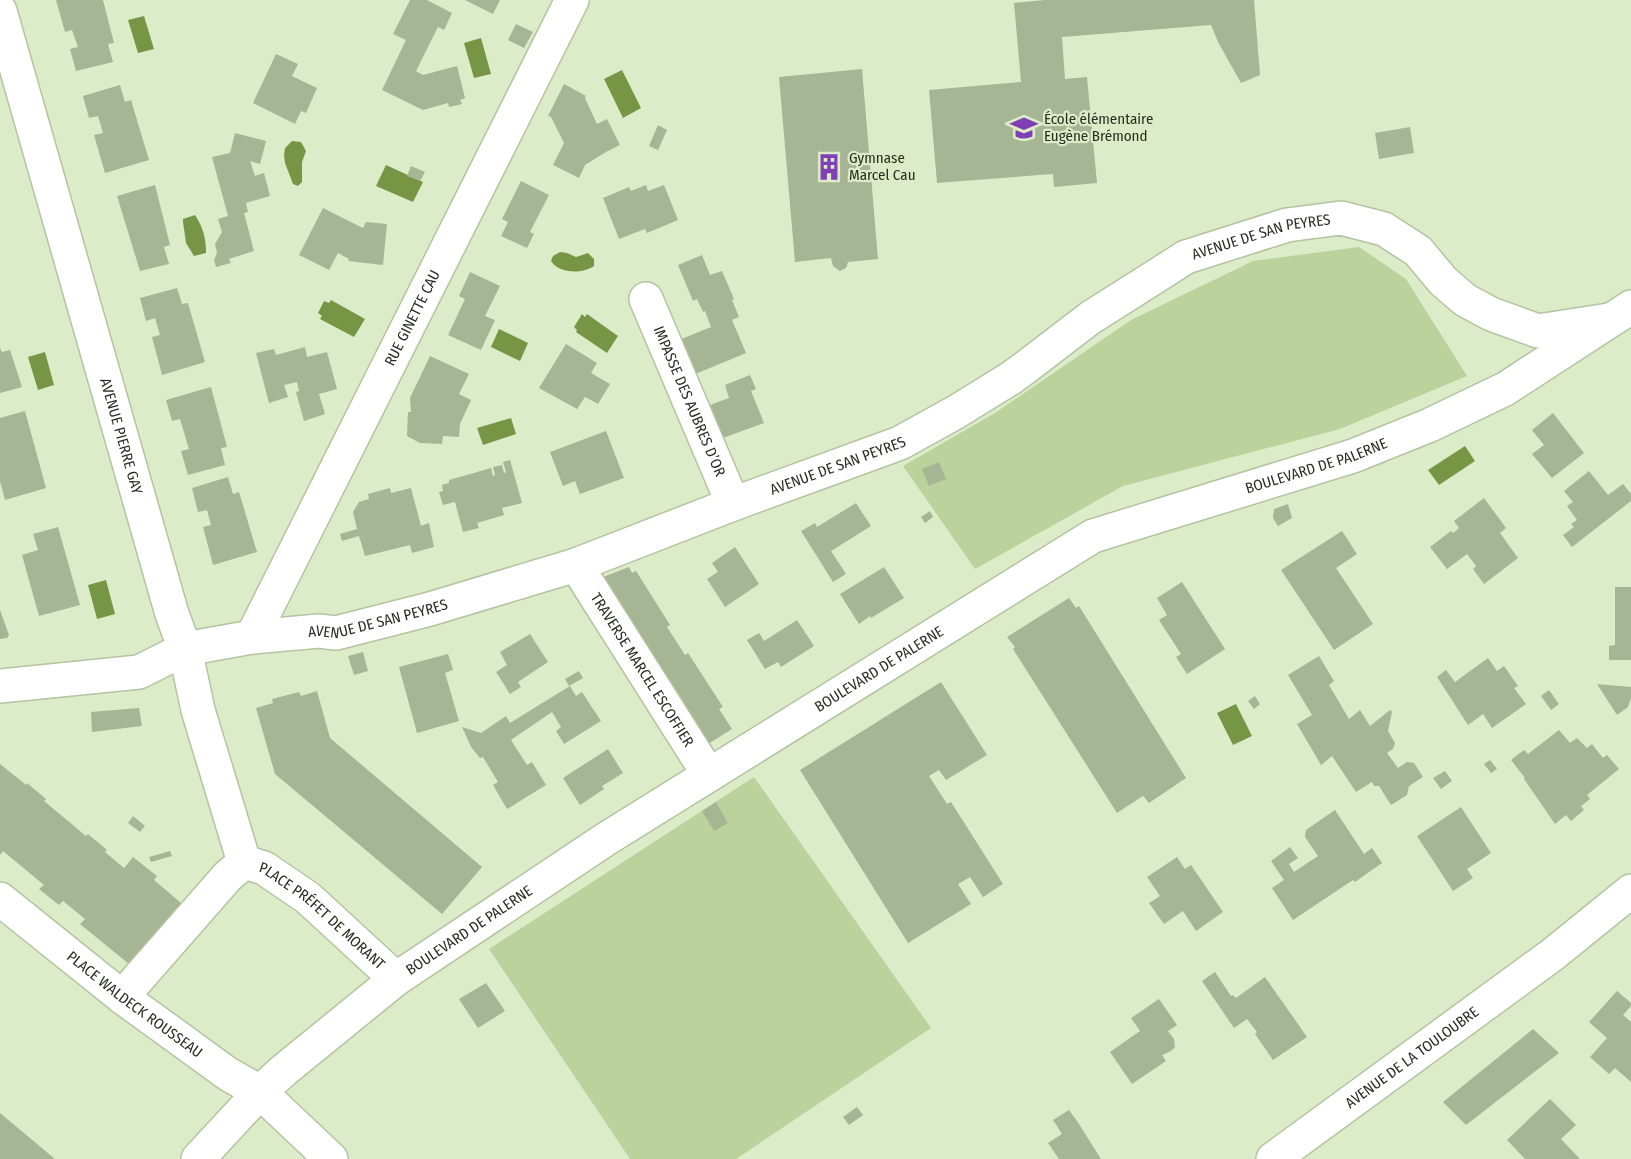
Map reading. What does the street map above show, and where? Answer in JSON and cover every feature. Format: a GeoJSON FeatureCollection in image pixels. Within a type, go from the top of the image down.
{"type":"FeatureCollection","features":[{"type":"Feature","properties":{"kind":"street","name":"RUE GINETTE CAU"},"geometry":{"type":"LineString","coordinates":[[252,637],[572,0]]}},
{"type":"Feature","properties":{"kind":"street","name":"AVENUE PIERRE GAY"},"geometry":{"type":"LineString","coordinates":[[0,11],[169,602],[185,649],[198,710],[244,862]]}},
{"type":"Feature","properties":{"kind":"street","name":"AVENUE DE SAN PEYRES"},"geometry":{"type":"LineString","coordinates":[[0,686],[139,672],[185,649],[252,637],[319,631],[336,633],[430,609],[576,565],[733,504],[900,444],[1011,378],[1089,318],[1186,257],[1287,225],[1341,218],[1384,230],[1418,250],[1443,281],[1465,300],[1491,314],[1538,331],[1620,314]]}},
{"type":"Feature","properties":{"kind":"street","name":"IMPASSE DES AUBRES D’OR"},"geometry":{"type":"LineString","coordinates":[[646,298],[733,504]]}},
{"type":"Feature","properties":{"kind":"street","name":"BOULEVARD DE PALERNE"},"geometry":{"type":"LineString","coordinates":[[198,1159],[260,1092],[283,1071],[396,979],[606,839],[1093,536],[1353,456],[1430,425],[1505,389],[1620,314]]}},
{"type":"Feature","properties":{"kind":"street","name":"TRAVERSE MARCEL ESCOFFIER"},"geometry":{"type":"LineString","coordinates":[[576,565],[709,775]]}},
{"type":"Feature","properties":{"kind":"street","name":"PLACE PRÉFET DE MORANT"},"geometry":{"type":"LineString","coordinates":[[122,997],[227,877],[244,862],[264,868],[308,898],[396,979]]}},
{"type":"Feature","properties":{"kind":"street","name":"AVENUE DE LA TOULOUBRE"},"geometry":{"type":"LineString","coordinates":[[1272,1159],[1552,955],[1631,891]]}},
{"type":"Feature","properties":{"kind":"street","name":"PLACE WALDECK ROUSSEAU"},"geometry":{"type":"LineString","coordinates":[[4,911],[228,1074],[260,1092],[331,1159]]}},
{"type":"Feature","properties":{"kind":"street","name":"AVENUE DE LA TOULOUBRE"},"geometry":{"type":"LineString","coordinates":[[1552,955],[1631,915]]}},
{"type":"Feature","properties":{"kind":"shaded area"},"geometry":{"type":"Polygon","coordinates":[[[144,16],[154,49],[138,53],[128,20],[144,16]]]}},
{"type":"Feature","properties":{"kind":"shaded area"},"geometry":{"type":"Polygon","coordinates":[[[481,38],[491,74],[474,78],[464,43],[481,38]]]}},
{"type":"Feature","properties":{"kind":"shaded area"},"geometry":{"type":"Polygon","coordinates":[[[622,70],[641,108],[623,118],[604,79],[622,70]]]}},
{"type":"Feature","properties":{"kind":"shaded area"},"geometry":{"type":"Polygon","coordinates":[[[292,141],[301,142],[306,151],[302,162],[302,182],[298,186],[293,184],[285,163],[285,148],[292,141]]]}},
{"type":"Feature","properties":{"kind":"shaded area"},"geometry":{"type":"Polygon","coordinates":[[[386,165],[423,182],[413,202],[376,186],[386,165]]]}},
{"type":"Feature","properties":{"kind":"shaded area"},"geometry":{"type":"Polygon","coordinates":[[[195,215],[204,233],[206,253],[194,256],[186,243],[183,219],[195,215]]]}},
{"type":"Feature","properties":{"kind":"shaded area"},"geometry":{"type":"Polygon","coordinates":[[[1359,247],[1406,279],[1467,376],[1340,429],[1123,486],[975,569],[903,466],[995,413],[1131,320],[1253,261],[1359,247]]]}},
{"type":"Feature","properties":{"kind":"shaded area"},"geometry":{"type":"Polygon","coordinates":[[[560,252],[576,257],[588,253],[594,259],[594,266],[578,271],[560,268],[551,261],[553,256],[560,252]]]}},
{"type":"Feature","properties":{"kind":"shaded area"},"geometry":{"type":"Polygon","coordinates":[[[331,300],[365,319],[354,337],[320,319],[322,316],[318,313],[324,301],[329,303],[331,300]]]}},
{"type":"Feature","properties":{"kind":"shaded area"},"geometry":{"type":"Polygon","coordinates":[[[582,314],[585,317],[587,314],[618,336],[607,353],[576,332],[574,327],[582,314]]]}},
{"type":"Feature","properties":{"kind":"shaded area"},"geometry":{"type":"Polygon","coordinates":[[[499,329],[528,343],[520,361],[491,347],[499,329]]]}},
{"type":"Feature","properties":{"kind":"shaded area"},"geometry":{"type":"Polygon","coordinates":[[[45,352],[54,385],[38,390],[28,357],[45,352]]]}},
{"type":"Feature","properties":{"kind":"shaded area"},"geometry":{"type":"Polygon","coordinates":[[[511,418],[516,434],[483,445],[477,428],[511,418]]]}},
{"type":"Feature","properties":{"kind":"shaded area"},"geometry":{"type":"Polygon","coordinates":[[[1465,446],[1475,461],[1439,485],[1428,470],[1465,446]]]}},
{"type":"Feature","properties":{"kind":"shaded area"},"geometry":{"type":"Polygon","coordinates":[[[106,580],[115,614],[97,619],[88,585],[106,580]]]}},
{"type":"Feature","properties":{"kind":"shaded area"},"geometry":{"type":"Polygon","coordinates":[[[1236,704],[1252,736],[1233,745],[1217,713],[1236,704]]]}},
{"type":"Feature","properties":{"kind":"shaded area"},"geometry":{"type":"Polygon","coordinates":[[[754,777],[931,1028],[736,1159],[630,1159],[489,949],[754,777]]]}},
{"type":"Feature","properties":{"kind":"building"},"geometry":{"type":"Polygon","coordinates":[[[56,0],[103,0],[114,43],[108,44],[113,62],[76,71],[70,49],[78,47],[72,30],[65,32],[56,0]]]}},
{"type":"Feature","properties":{"kind":"building"},"geometry":{"type":"Polygon","coordinates":[[[410,0],[427,0],[452,13],[444,30],[438,27],[416,71],[423,75],[457,66],[465,98],[460,100],[462,104],[449,107],[448,103],[423,110],[382,90],[406,40],[393,34],[410,0]]]}},
{"type":"Feature","properties":{"kind":"building"},"geometry":{"type":"Polygon","coordinates":[[[465,0],[500,0],[493,14],[465,0]]]}},
{"type":"Feature","properties":{"kind":"building"},"geometry":{"type":"Polygon","coordinates":[[[1045,0],[1254,0],[1260,75],[1241,83],[1211,25],[1062,37],[1065,79],[1087,77],[1097,183],[1054,187],[1053,174],[937,183],[929,90],[1021,82],[1014,3],[1045,0]]]}},
{"type":"Feature","properties":{"kind":"building"},"geometry":{"type":"Polygon","coordinates":[[[516,24],[533,32],[524,48],[508,40],[516,24]]]}},
{"type":"Feature","properties":{"kind":"building"},"geometry":{"type":"Polygon","coordinates":[[[276,54],[298,64],[292,76],[317,88],[306,113],[301,111],[295,124],[253,103],[276,54]]]}},
{"type":"Feature","properties":{"kind":"building","name":"Gymnase Marcel Cau"},"geometry":{"type":"Polygon","coordinates":[[[862,69],[878,259],[848,262],[846,268],[840,271],[833,266],[831,258],[795,262],[779,77],[862,69]]]}},
{"type":"Feature","properties":{"kind":"building"},"geometry":{"type":"Polygon","coordinates":[[[564,84],[586,96],[597,124],[607,119],[620,145],[585,165],[579,178],[553,165],[564,143],[551,117],[548,116],[564,84]]]}},
{"type":"Feature","properties":{"kind":"building"},"geometry":{"type":"Polygon","coordinates":[[[120,85],[125,102],[131,100],[149,160],[105,173],[94,135],[103,133],[98,116],[89,118],[83,96],[120,85]]]}},
{"type":"Feature","properties":{"kind":"building"},"geometry":{"type":"Polygon","coordinates":[[[658,125],[667,130],[658,150],[649,146],[658,125]]]}},
{"type":"Feature","properties":{"kind":"building"},"geometry":{"type":"Polygon","coordinates":[[[1410,127],[1414,153],[1379,159],[1375,133],[1410,127]]]}},
{"type":"Feature","properties":{"kind":"building"},"geometry":{"type":"Polygon","coordinates":[[[235,133],[266,141],[260,164],[250,161],[255,176],[264,173],[270,196],[246,203],[248,212],[244,213],[254,251],[229,259],[231,263],[216,267],[215,244],[222,232],[218,219],[228,216],[212,157],[230,153],[235,133]]]}},
{"type":"Feature","properties":{"kind":"building"},"geometry":{"type":"Polygon","coordinates":[[[411,166],[425,172],[420,181],[407,176],[411,166]]]}},
{"type":"Feature","properties":{"kind":"building"},"geometry":{"type":"Polygon","coordinates":[[[521,181],[549,195],[530,232],[534,234],[527,248],[501,236],[508,222],[502,219],[521,181]]]}},
{"type":"Feature","properties":{"kind":"building"},"geometry":{"type":"Polygon","coordinates":[[[155,185],[170,245],[164,247],[169,264],[140,271],[117,196],[155,185]]]}},
{"type":"Feature","properties":{"kind":"building"},"geometry":{"type":"Polygon","coordinates":[[[646,185],[648,191],[664,185],[678,220],[647,233],[645,229],[619,239],[603,198],[629,187],[631,191],[646,185]]]}},
{"type":"Feature","properties":{"kind":"building"},"geometry":{"type":"Polygon","coordinates":[[[323,208],[363,228],[366,222],[387,224],[383,265],[348,261],[349,259],[338,253],[329,270],[299,255],[323,208]]]}},
{"type":"Feature","properties":{"kind":"building"},"geometry":{"type":"Polygon","coordinates":[[[702,255],[710,275],[722,271],[739,317],[732,320],[746,353],[693,375],[679,340],[711,327],[697,299],[693,301],[678,265],[702,255]]]}},
{"type":"Feature","properties":{"kind":"building"},"geometry":{"type":"Polygon","coordinates":[[[470,272],[500,286],[485,316],[495,320],[481,350],[448,335],[465,299],[459,296],[470,272]]]}},
{"type":"Feature","properties":{"kind":"building"},"geometry":{"type":"Polygon","coordinates":[[[177,288],[182,304],[188,303],[205,362],[162,375],[152,337],[160,335],[155,318],[146,321],[140,298],[177,288]]]}},
{"type":"Feature","properties":{"kind":"building"},"geometry":{"type":"Polygon","coordinates":[[[566,344],[597,363],[591,373],[610,384],[598,404],[585,397],[577,409],[539,388],[566,344]]]}},
{"type":"Feature","properties":{"kind":"building"},"geometry":{"type":"Polygon","coordinates":[[[305,347],[307,357],[327,352],[337,389],[319,394],[325,414],[304,421],[296,392],[299,391],[297,382],[284,385],[288,397],[269,403],[256,353],[274,349],[276,355],[305,347]]]}},
{"type":"Feature","properties":{"kind":"building"},"geometry":{"type":"Polygon","coordinates":[[[0,348],[2,352],[10,350],[22,387],[0,393],[0,348]]]}},
{"type":"Feature","properties":{"kind":"building"},"geometry":{"type":"Polygon","coordinates":[[[430,356],[469,374],[459,394],[471,400],[460,424],[459,437],[443,436],[442,444],[420,443],[407,436],[408,412],[411,412],[410,398],[430,356]]]}},
{"type":"Feature","properties":{"kind":"building"},"geometry":{"type":"Polygon","coordinates":[[[750,375],[756,389],[751,391],[764,423],[723,438],[710,405],[729,398],[725,385],[750,375]]]}},
{"type":"Feature","properties":{"kind":"building"},"geometry":{"type":"Polygon","coordinates":[[[211,387],[227,447],[221,448],[225,465],[188,475],[181,451],[189,449],[180,419],[172,421],[166,400],[211,387]]]}},
{"type":"Feature","properties":{"kind":"building"},"geometry":{"type":"Polygon","coordinates":[[[25,411],[46,488],[5,500],[0,481],[0,418],[25,411]]]}},
{"type":"Feature","properties":{"kind":"building"},"geometry":{"type":"Polygon","coordinates":[[[1553,413],[1584,453],[1552,478],[1532,454],[1544,445],[1532,430],[1553,413]]]}},
{"type":"Feature","properties":{"kind":"building"},"geometry":{"type":"Polygon","coordinates":[[[606,431],[624,478],[580,494],[575,481],[563,486],[550,452],[606,431]]]}},
{"type":"Feature","properties":{"kind":"building"},"geometry":{"type":"Polygon","coordinates":[[[510,460],[522,503],[502,508],[504,515],[477,523],[479,528],[463,532],[455,502],[443,505],[439,492],[443,491],[442,485],[449,483],[449,480],[491,468],[493,476],[495,475],[493,467],[502,465],[504,473],[506,472],[503,462],[510,460]]]}},
{"type":"Feature","properties":{"kind":"building"},"geometry":{"type":"Polygon","coordinates":[[[939,462],[946,479],[929,486],[922,469],[939,462]]]}},
{"type":"Feature","properties":{"kind":"building"},"geometry":{"type":"Polygon","coordinates":[[[1589,471],[1608,495],[1623,484],[1631,494],[1631,501],[1572,547],[1563,535],[1574,527],[1571,524],[1577,520],[1567,506],[1573,502],[1564,491],[1589,471]]]}},
{"type":"Feature","properties":{"kind":"building"},"geometry":{"type":"Polygon","coordinates":[[[228,477],[233,494],[239,492],[257,552],[213,565],[203,527],[211,525],[207,510],[198,512],[192,488],[228,477]]]}},
{"type":"Feature","properties":{"kind":"building"},"geometry":{"type":"Polygon","coordinates":[[[390,488],[391,493],[411,488],[421,526],[429,523],[434,547],[412,553],[410,545],[365,556],[359,536],[342,541],[340,534],[357,529],[353,512],[359,502],[369,499],[368,494],[390,488]]]}},
{"type":"Feature","properties":{"kind":"building"},"geometry":{"type":"Polygon","coordinates":[[[1484,498],[1506,528],[1500,533],[1518,558],[1484,584],[1473,569],[1476,566],[1467,554],[1447,569],[1430,547],[1451,531],[1453,533],[1459,528],[1454,521],[1484,498]]]}},
{"type":"Feature","properties":{"kind":"building"},"geometry":{"type":"Polygon","coordinates":[[[856,503],[871,526],[831,551],[846,574],[833,582],[801,531],[815,523],[817,527],[856,503]]]}},
{"type":"Feature","properties":{"kind":"building"},"geometry":{"type":"Polygon","coordinates":[[[1288,504],[1292,518],[1278,526],[1273,518],[1274,509],[1288,504]]]}},
{"type":"Feature","properties":{"kind":"building"},"geometry":{"type":"Polygon","coordinates":[[[930,511],[933,517],[925,523],[921,517],[930,511]]]}},
{"type":"Feature","properties":{"kind":"building"},"geometry":{"type":"Polygon","coordinates":[[[58,527],[80,605],[39,616],[22,555],[38,550],[33,534],[58,527]]]}},
{"type":"Feature","properties":{"kind":"building"},"geometry":{"type":"Polygon","coordinates":[[[1342,531],[1357,554],[1336,568],[1373,624],[1334,650],[1281,570],[1342,531]]]}},
{"type":"Feature","properties":{"kind":"building"},"geometry":{"type":"Polygon","coordinates":[[[735,547],[759,584],[725,607],[707,579],[718,572],[712,563],[735,547]]]}},
{"type":"Feature","properties":{"kind":"building"},"geometry":{"type":"Polygon","coordinates":[[[629,567],[632,573],[636,571],[670,625],[667,627],[685,655],[688,653],[723,707],[719,709],[732,729],[705,746],[598,579],[629,567]]]}},
{"type":"Feature","properties":{"kind":"building"},"geometry":{"type":"Polygon","coordinates":[[[884,567],[904,598],[859,624],[840,594],[884,567]]]}},
{"type":"Feature","properties":{"kind":"building"},"geometry":{"type":"Polygon","coordinates":[[[1182,582],[1225,649],[1187,674],[1176,657],[1181,654],[1159,620],[1167,615],[1157,598],[1182,582]]]}},
{"type":"Feature","properties":{"kind":"building"},"geometry":{"type":"Polygon","coordinates":[[[1615,587],[1631,587],[1631,660],[1609,660],[1609,646],[1615,645],[1615,587]]]}},
{"type":"Feature","properties":{"kind":"building"},"geometry":{"type":"Polygon","coordinates":[[[1069,598],[1076,608],[1079,606],[1186,778],[1149,803],[1143,796],[1117,813],[1007,637],[1069,598]]]}},
{"type":"Feature","properties":{"kind":"building"},"geometry":{"type":"Polygon","coordinates":[[[0,610],[9,635],[7,638],[0,639],[0,610]]]}},
{"type":"Feature","properties":{"kind":"building"},"geometry":{"type":"Polygon","coordinates":[[[797,620],[814,646],[781,667],[778,662],[765,669],[747,640],[759,633],[764,641],[797,620]]]}},
{"type":"Feature","properties":{"kind":"building"},"geometry":{"type":"Polygon","coordinates":[[[530,634],[548,662],[518,682],[521,687],[510,694],[496,672],[507,665],[500,652],[530,634]]]}},
{"type":"Feature","properties":{"kind":"building"},"geometry":{"type":"Polygon","coordinates":[[[363,652],[368,671],[354,675],[348,656],[363,652]]]}},
{"type":"Feature","properties":{"kind":"building"},"geometry":{"type":"Polygon","coordinates":[[[448,654],[453,670],[445,673],[459,721],[417,733],[399,667],[448,654]]]}},
{"type":"Feature","properties":{"kind":"building"},"geometry":{"type":"Polygon","coordinates":[[[1319,656],[1334,681],[1329,685],[1349,719],[1360,710],[1370,726],[1390,710],[1392,712],[1388,731],[1395,743],[1393,749],[1387,753],[1398,768],[1407,762],[1414,763],[1423,777],[1409,786],[1407,795],[1391,805],[1379,786],[1374,786],[1372,782],[1356,792],[1332,756],[1321,765],[1297,724],[1312,715],[1288,675],[1319,656]]]}},
{"type":"Feature","properties":{"kind":"building"},"geometry":{"type":"Polygon","coordinates":[[[1488,658],[1497,671],[1504,666],[1518,686],[1514,688],[1526,704],[1492,728],[1483,714],[1468,725],[1437,677],[1446,670],[1455,682],[1488,658]]]}},
{"type":"Feature","properties":{"kind":"building"},"geometry":{"type":"Polygon","coordinates":[[[579,671],[583,678],[569,686],[565,679],[579,671]]]}},
{"type":"Feature","properties":{"kind":"building"},"geometry":{"type":"Polygon","coordinates":[[[941,682],[987,755],[946,780],[939,770],[929,776],[947,804],[951,802],[1003,884],[983,897],[970,877],[958,884],[971,904],[908,943],[800,770],[941,682]]]}},
{"type":"Feature","properties":{"kind":"building"},"geometry":{"type":"Polygon","coordinates":[[[1597,684],[1631,687],[1628,707],[1617,715],[1597,684]]]}},
{"type":"Feature","properties":{"kind":"building"},"geometry":{"type":"Polygon","coordinates":[[[570,686],[576,696],[582,692],[601,721],[564,744],[556,731],[561,727],[552,712],[511,740],[527,765],[532,762],[546,785],[507,809],[493,785],[498,782],[483,757],[480,758],[471,747],[462,727],[481,733],[506,716],[510,723],[570,686]]]}},
{"type":"Feature","properties":{"kind":"building"},"geometry":{"type":"Polygon","coordinates":[[[1549,690],[1559,704],[1551,710],[1541,696],[1549,690]]]}},
{"type":"Feature","properties":{"kind":"building"},"geometry":{"type":"Polygon","coordinates":[[[317,691],[330,738],[482,867],[442,914],[275,774],[256,708],[273,703],[272,699],[299,692],[301,696],[317,691]]]}},
{"type":"Feature","properties":{"kind":"building"},"geometry":{"type":"Polygon","coordinates":[[[1255,696],[1260,704],[1254,709],[1248,701],[1255,696]]]}},
{"type":"Feature","properties":{"kind":"building"},"geometry":{"type":"Polygon","coordinates":[[[139,708],[142,726],[92,732],[91,712],[139,708]]]}},
{"type":"Feature","properties":{"kind":"building"},"geometry":{"type":"Polygon","coordinates":[[[1559,730],[1570,743],[1577,738],[1587,748],[1592,744],[1603,758],[1607,755],[1619,769],[1587,795],[1590,799],[1581,806],[1584,810],[1571,821],[1566,815],[1555,824],[1511,760],[1524,750],[1528,754],[1559,730]]]}},
{"type":"Feature","properties":{"kind":"building"},"geometry":{"type":"Polygon","coordinates":[[[608,749],[623,773],[602,786],[604,789],[580,805],[563,778],[608,749]]]}},
{"type":"Feature","properties":{"kind":"building"},"geometry":{"type":"Polygon","coordinates":[[[1490,760],[1497,769],[1491,773],[1484,764],[1490,760]]]}},
{"type":"Feature","properties":{"kind":"building"},"geometry":{"type":"Polygon","coordinates":[[[0,764],[26,785],[27,783],[46,799],[44,801],[86,836],[88,834],[124,868],[133,857],[157,876],[154,880],[181,903],[129,964],[80,924],[85,919],[63,901],[59,905],[39,889],[44,885],[3,851],[0,855],[0,764]]]}},
{"type":"Feature","properties":{"kind":"building"},"geometry":{"type":"Polygon","coordinates":[[[1445,771],[1452,781],[1441,789],[1433,778],[1445,771]]]}},
{"type":"Feature","properties":{"kind":"building"},"geometry":{"type":"Polygon","coordinates":[[[716,802],[728,823],[714,831],[702,811],[716,802]]]}},
{"type":"Feature","properties":{"kind":"building"},"geometry":{"type":"Polygon","coordinates":[[[1461,807],[1491,853],[1467,869],[1473,878],[1453,891],[1417,836],[1461,807]]]}},
{"type":"Feature","properties":{"kind":"building"},"geometry":{"type":"Polygon","coordinates":[[[1335,810],[1364,854],[1372,848],[1382,863],[1293,920],[1272,888],[1284,880],[1271,861],[1290,847],[1298,858],[1289,864],[1294,872],[1318,856],[1305,837],[1306,830],[1335,810]]]}},
{"type":"Feature","properties":{"kind":"building"},"geometry":{"type":"Polygon","coordinates":[[[133,816],[145,826],[140,832],[128,823],[133,816]]]}},
{"type":"Feature","properties":{"kind":"building"},"geometry":{"type":"Polygon","coordinates":[[[170,851],[172,856],[151,862],[149,857],[170,851]]]}},
{"type":"Feature","properties":{"kind":"building"},"geometry":{"type":"Polygon","coordinates":[[[1177,857],[1185,869],[1191,865],[1223,912],[1196,931],[1183,911],[1164,924],[1149,903],[1160,896],[1147,877],[1177,857]]]}},
{"type":"Feature","properties":{"kind":"building"},"geometry":{"type":"Polygon","coordinates":[[[1215,972],[1231,996],[1236,998],[1265,977],[1307,1037],[1273,1060],[1247,1019],[1234,1028],[1202,981],[1215,972]]]}},
{"type":"Feature","properties":{"kind":"building"},"geometry":{"type":"Polygon","coordinates":[[[486,983],[505,1011],[478,1028],[459,999],[486,983]]]}},
{"type":"Feature","properties":{"kind":"building"},"geometry":{"type":"Polygon","coordinates":[[[1617,991],[1631,1003],[1623,1015],[1631,1022],[1631,1082],[1615,1068],[1609,1074],[1590,1057],[1607,1038],[1589,1022],[1617,991]]]}},
{"type":"Feature","properties":{"kind":"building"},"geometry":{"type":"Polygon","coordinates":[[[1159,999],[1177,1025],[1168,1031],[1174,1039],[1175,1047],[1162,1055],[1166,1061],[1132,1084],[1110,1052],[1140,1031],[1131,1018],[1159,999]]]}},
{"type":"Feature","properties":{"kind":"building"},"geometry":{"type":"Polygon","coordinates":[[[1533,1029],[1559,1053],[1466,1125],[1443,1102],[1533,1029]]]}},
{"type":"Feature","properties":{"kind":"building"},"geometry":{"type":"Polygon","coordinates":[[[1550,1099],[1576,1125],[1561,1139],[1580,1159],[1525,1159],[1507,1140],[1550,1099]]]}},
{"type":"Feature","properties":{"kind":"building"},"geometry":{"type":"Polygon","coordinates":[[[857,1107],[863,1115],[849,1125],[843,1117],[857,1107]]]}},
{"type":"Feature","properties":{"kind":"building"},"geometry":{"type":"Polygon","coordinates":[[[1069,1110],[1101,1159],[1059,1159],[1048,1143],[1062,1134],[1053,1120],[1069,1110]]]}},
{"type":"Feature","properties":{"kind":"building"},"geometry":{"type":"Polygon","coordinates":[[[0,1113],[55,1159],[0,1159],[0,1113]]]}},
{"type":"Feature","properties":{"kind":"place","name":"École élémentaire Eugène Brémond"},"geometry":{"type":"Point","coordinates":[1024,128]}},
{"type":"Feature","properties":{"kind":"place","name":"Gymnase Marcel Cau"},"geometry":{"type":"Point","coordinates":[829,167]}}]}
